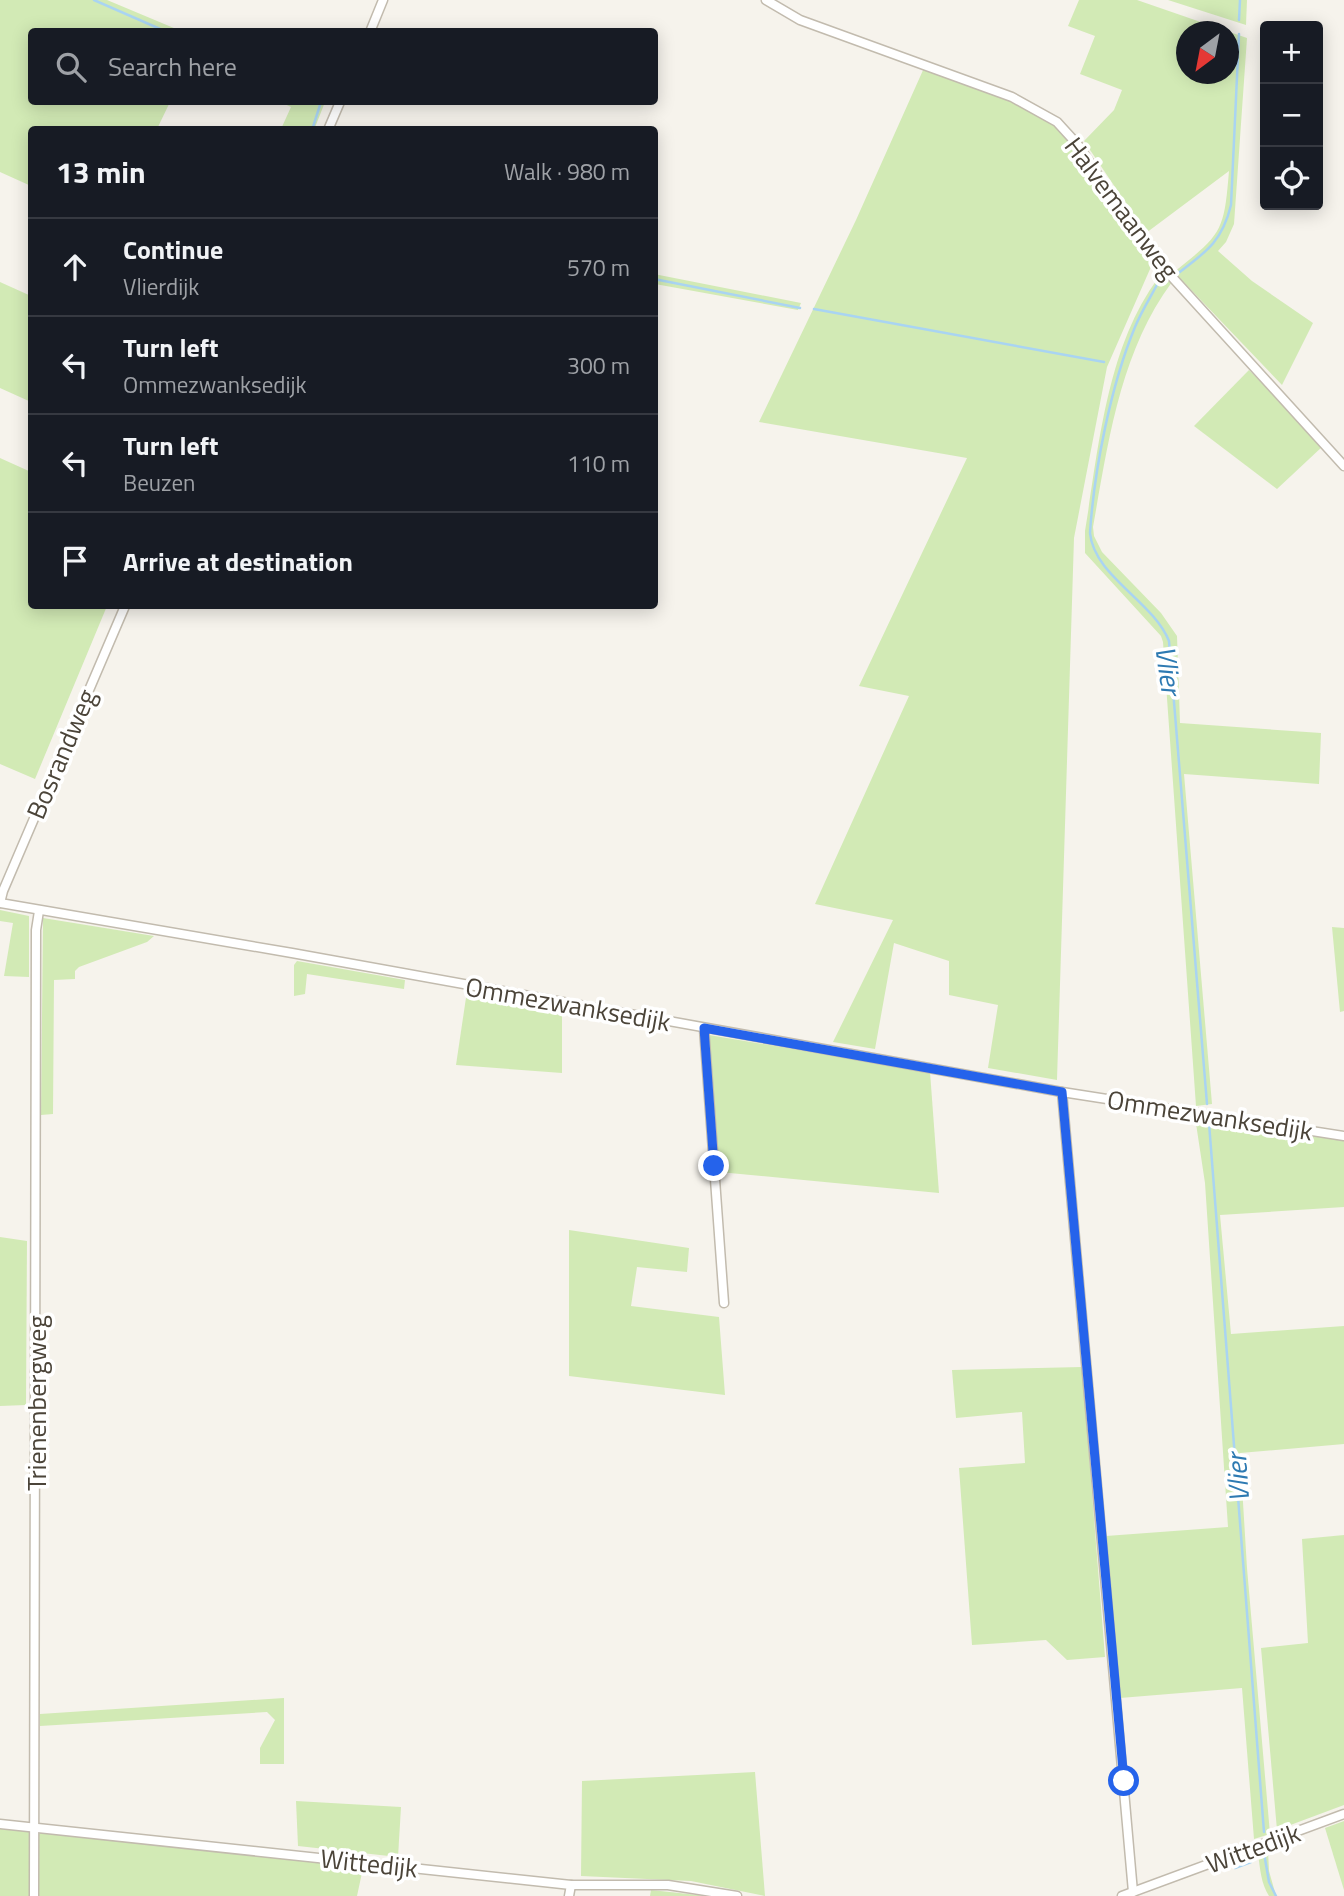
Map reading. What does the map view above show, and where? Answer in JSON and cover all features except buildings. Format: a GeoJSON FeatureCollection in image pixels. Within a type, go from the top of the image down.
{"type":"FeatureCollection","features":[{"type":"Feature","properties":{"kind":"street"},"geometry":{"type":"LineString","coordinates":[[372,28],[383,0]]}},
{"type":"Feature","properties":{"kind":"street","name":"Halvemaanweg"},"geometry":{"type":"LineString","coordinates":[[766,0],[800,20],[1012,97],[1057,122],[1078,145],[1133,229],[1162,266],[1344,466]]}},
{"type":"Feature","properties":{"kind":"street"},"geometry":{"type":"LineString","coordinates":[[330,126],[339,105]]}},
{"type":"Feature","properties":{"kind":"street","name":"Bosrandweg"},"geometry":{"type":"LineString","coordinates":[[0,903],[124,609]]}},
{"type":"Feature","properties":{"kind":"street","name":"Ommezwanksedijk"},"geometry":{"type":"LineString","coordinates":[[0,903],[1062,1092],[1344,1136]]}},
{"type":"Feature","properties":{"kind":"street","name":"Trienenbergweg"},"geometry":{"type":"LineString","coordinates":[[34,1896],[36,930],[39,911]]}},
{"type":"Feature","properties":{"kind":"street"},"geometry":{"type":"LineString","coordinates":[[704,1028],[724,1303]]}},
{"type":"Feature","properties":{"kind":"street"},"geometry":{"type":"LineString","coordinates":[[1062,1092],[1133,1892]]}},
{"type":"Feature","properties":{"kind":"street","name":"Wittedijk"},"geometry":{"type":"LineString","coordinates":[[1122,1896],[1344,1814]]}},
{"type":"Feature","properties":{"kind":"street","name":"Wittedijk"},"geometry":{"type":"LineString","coordinates":[[0,1824],[571,1885],[668,1885],[737,1896]]}},
{"type":"Feature","properties":{"kind":"street"},"geometry":{"type":"LineString","coordinates":[[569,1896],[571,1885]]}},
{"type":"Feature","properties":{"kind":"green space"},"geometry":{"type":"Polygon","coordinates":[[[0,0],[107,0],[174,28],[28,28],[28,105],[169,105],[158,126],[28,126],[28,185],[0,172],[0,0]]]}},
{"type":"Feature","properties":{"kind":"green space"},"geometry":{"type":"Polygon","coordinates":[[[1079,0],[1137,0],[1198,21],[1176,21],[1176,84],[1239,84],[1239,35],[1247,38],[1234,224],[1226,242],[1218,251],[1252,281],[1313,323],[1282,385],[1174,272],[1202,249],[1218,230],[1225,207],[1229,171],[1146,233],[1084,141],[1114,110],[1122,90],[1080,74],[1095,36],[1068,26],[1079,0]]]}},
{"type":"Feature","properties":{"kind":"green space"},"geometry":{"type":"Polygon","coordinates":[[[1168,0],[1247,0],[1246,25],[1168,0]]]}},
{"type":"Feature","properties":{"kind":"green space"},"geometry":{"type":"Polygon","coordinates":[[[924,68],[1010,100],[1060,124],[1154,260],[1107,367],[1074,538],[1057,1080],[988,1068],[998,1005],[949,995],[949,961],[894,943],[875,1049],[833,1042],[893,920],[815,904],[909,696],[859,686],[967,458],[759,422],[856,220],[924,68]]]}},
{"type":"Feature","properties":{"kind":"green space"},"geometry":{"type":"Polygon","coordinates":[[[287,105],[324,105],[316,126],[282,126],[291,107],[287,105]]]}},
{"type":"Feature","properties":{"kind":"green space"},"geometry":{"type":"Polygon","coordinates":[[[1163,272],[1172,282],[1154,309],[1128,368],[1104,463],[1093,527],[1094,536],[1102,552],[1161,613],[1177,636],[1180,723],[1321,733],[1319,784],[1184,774],[1212,1104],[1196,1106],[1163,642],[1161,636],[1085,553],[1085,531],[1101,430],[1117,362],[1144,299],[1163,272]]]}},
{"type":"Feature","properties":{"kind":"green space"},"geometry":{"type":"Polygon","coordinates":[[[658,275],[801,303],[798,310],[658,285],[658,275]]]}},
{"type":"Feature","properties":{"kind":"green space"},"geometry":{"type":"Polygon","coordinates":[[[0,282],[28,295],[28,401],[0,388],[0,282]]]}},
{"type":"Feature","properties":{"kind":"green space"},"geometry":{"type":"Polygon","coordinates":[[[1249,370],[1323,446],[1277,489],[1194,426],[1249,370]]]}},
{"type":"Feature","properties":{"kind":"green space"},"geometry":{"type":"Polygon","coordinates":[[[0,458],[28,471],[28,609],[106,609],[35,779],[0,764],[0,458]]]}},
{"type":"Feature","properties":{"kind":"green space"},"geometry":{"type":"Polygon","coordinates":[[[0,910],[29,916],[29,977],[4,976],[13,923],[0,921],[0,910]]]}},
{"type":"Feature","properties":{"kind":"green space"},"geometry":{"type":"Polygon","coordinates":[[[43,918],[154,936],[147,942],[79,967],[75,971],[75,979],[54,980],[53,1114],[41,1115],[43,918]]]}},
{"type":"Feature","properties":{"kind":"green space"},"geometry":{"type":"Polygon","coordinates":[[[1332,927],[1344,928],[1344,1011],[1340,1012],[1332,927]]]}},
{"type":"Feature","properties":{"kind":"green space"},"geometry":{"type":"Polygon","coordinates":[[[297,961],[405,980],[404,989],[307,974],[305,994],[294,996],[294,965],[297,961]]]}},
{"type":"Feature","properties":{"kind":"green space"},"geometry":{"type":"Polygon","coordinates":[[[467,991],[562,1008],[562,1073],[456,1065],[467,991]]]}},
{"type":"Feature","properties":{"kind":"green space"},"geometry":{"type":"Polygon","coordinates":[[[709,1035],[930,1072],[939,1193],[719,1172],[709,1035]]]}},
{"type":"Feature","properties":{"kind":"green space"},"geometry":{"type":"Polygon","coordinates":[[[1195,1117],[1344,1141],[1344,1207],[1220,1215],[1231,1334],[1344,1326],[1344,1444],[1240,1453],[1270,1834],[1254,1839],[1242,1688],[1120,1698],[1106,1536],[1228,1527],[1205,1183],[1195,1117]]]}},
{"type":"Feature","properties":{"kind":"green space"},"geometry":{"type":"Polygon","coordinates":[[[569,1230],[689,1248],[687,1272],[637,1267],[631,1306],[719,1317],[725,1395],[569,1376],[569,1230]]]}},
{"type":"Feature","properties":{"kind":"green space"},"geometry":{"type":"Polygon","coordinates":[[[0,1237],[27,1241],[26,1405],[0,1406],[0,1237]]]}},
{"type":"Feature","properties":{"kind":"green space"},"geometry":{"type":"Polygon","coordinates":[[[1082,1367],[1105,1657],[1067,1660],[1046,1640],[972,1645],[959,1468],[1025,1463],[1022,1412],[956,1418],[952,1370],[1082,1367]]]}},
{"type":"Feature","properties":{"kind":"green space"},"geometry":{"type":"Polygon","coordinates":[[[1344,1535],[1344,1805],[1277,1830],[1261,1648],[1308,1643],[1302,1539],[1344,1535]]]}},
{"type":"Feature","properties":{"kind":"green space"},"geometry":{"type":"Polygon","coordinates":[[[284,1698],[284,1764],[260,1764],[260,1748],[275,1720],[267,1712],[40,1726],[40,1714],[284,1698]]]}},
{"type":"Feature","properties":{"kind":"green space"},"geometry":{"type":"Polygon","coordinates":[[[755,1772],[765,1896],[691,1881],[581,1876],[582,1781],[755,1772]]]}},
{"type":"Feature","properties":{"kind":"green space"},"geometry":{"type":"Polygon","coordinates":[[[296,1801],[401,1807],[398,1857],[298,1846],[296,1801]]]}},
{"type":"Feature","properties":{"kind":"green space"},"geometry":{"type":"Polygon","coordinates":[[[1344,1821],[1344,1890],[1325,1828],[1344,1821]]]}},
{"type":"Feature","properties":{"kind":"green space"},"geometry":{"type":"Polygon","coordinates":[[[0,1825],[30,1828],[30,1896],[0,1896],[0,1825]]]}},
{"type":"Feature","properties":{"kind":"green space"},"geometry":{"type":"Polygon","coordinates":[[[40,1829],[362,1865],[363,1868],[357,1896],[37,1896],[35,1834],[40,1834],[40,1829]]]}},
{"type":"Feature","properties":{"kind":"green space"},"geometry":{"type":"Polygon","coordinates":[[[1268,1850],[1269,1871],[1276,1896],[1269,1896],[1260,1870],[1258,1854],[1268,1850]]]}},
{"type":"Feature","properties":{"kind":"green space"},"geometry":{"type":"Polygon","coordinates":[[[651,1890],[707,1896],[650,1896],[651,1890]]]}},
{"type":"Feature","properties":{"kind":"waterway"},"geometry":{"type":"LineString","coordinates":[[94,0],[158,28]]}},
{"type":"Feature","properties":{"kind":"waterway","name":"Vlier"},"geometry":{"type":"LineString","coordinates":[[1239,20],[1240,0]]}},
{"type":"Feature","properties":{"kind":"waterway","name":"Vlier"},"geometry":{"type":"LineString","coordinates":[[1177,274],[1212,245],[1227,218],[1231,205],[1237,84]]}},
{"type":"Feature","properties":{"kind":"waterway"},"geometry":{"type":"LineString","coordinates":[[313,126],[320,105]]}},
{"type":"Feature","properties":{"kind":"waterway","name":"Vlier"},"geometry":{"type":"LineString","coordinates":[[1167,278],[1160,279],[1141,315],[1118,375],[1095,482],[1090,533],[1102,562],[1150,613],[1169,641],[1207,1104]]}},
{"type":"Feature","properties":{"kind":"waterway"},"geometry":{"type":"LineString","coordinates":[[658,280],[800,308]]}},
{"type":"Feature","properties":{"kind":"waterway"},"geometry":{"type":"LineString","coordinates":[[814,309],[1104,362]]}},
{"type":"Feature","properties":{"kind":"waterway","name":"Vlier"},"geometry":{"type":"LineString","coordinates":[[1209,1123],[1264,1832]]}},
{"type":"Feature","properties":{"kind":"waterway","name":"Vlier"},"geometry":{"type":"LineString","coordinates":[[1264,1853],[1269,1882],[1276,1896]]}},
{"type":"Feature","properties":{"kind":"waterway"},"geometry":{"type":"LineString","coordinates":[[1235,1868],[1251,1862]]}},
{"type":"Feature","properties":{"kind":"route"},"geometry":{"type":"LineString","coordinates":[[714,1166],[704,1028],[1062,1092],[1124,1781]]}}]}
